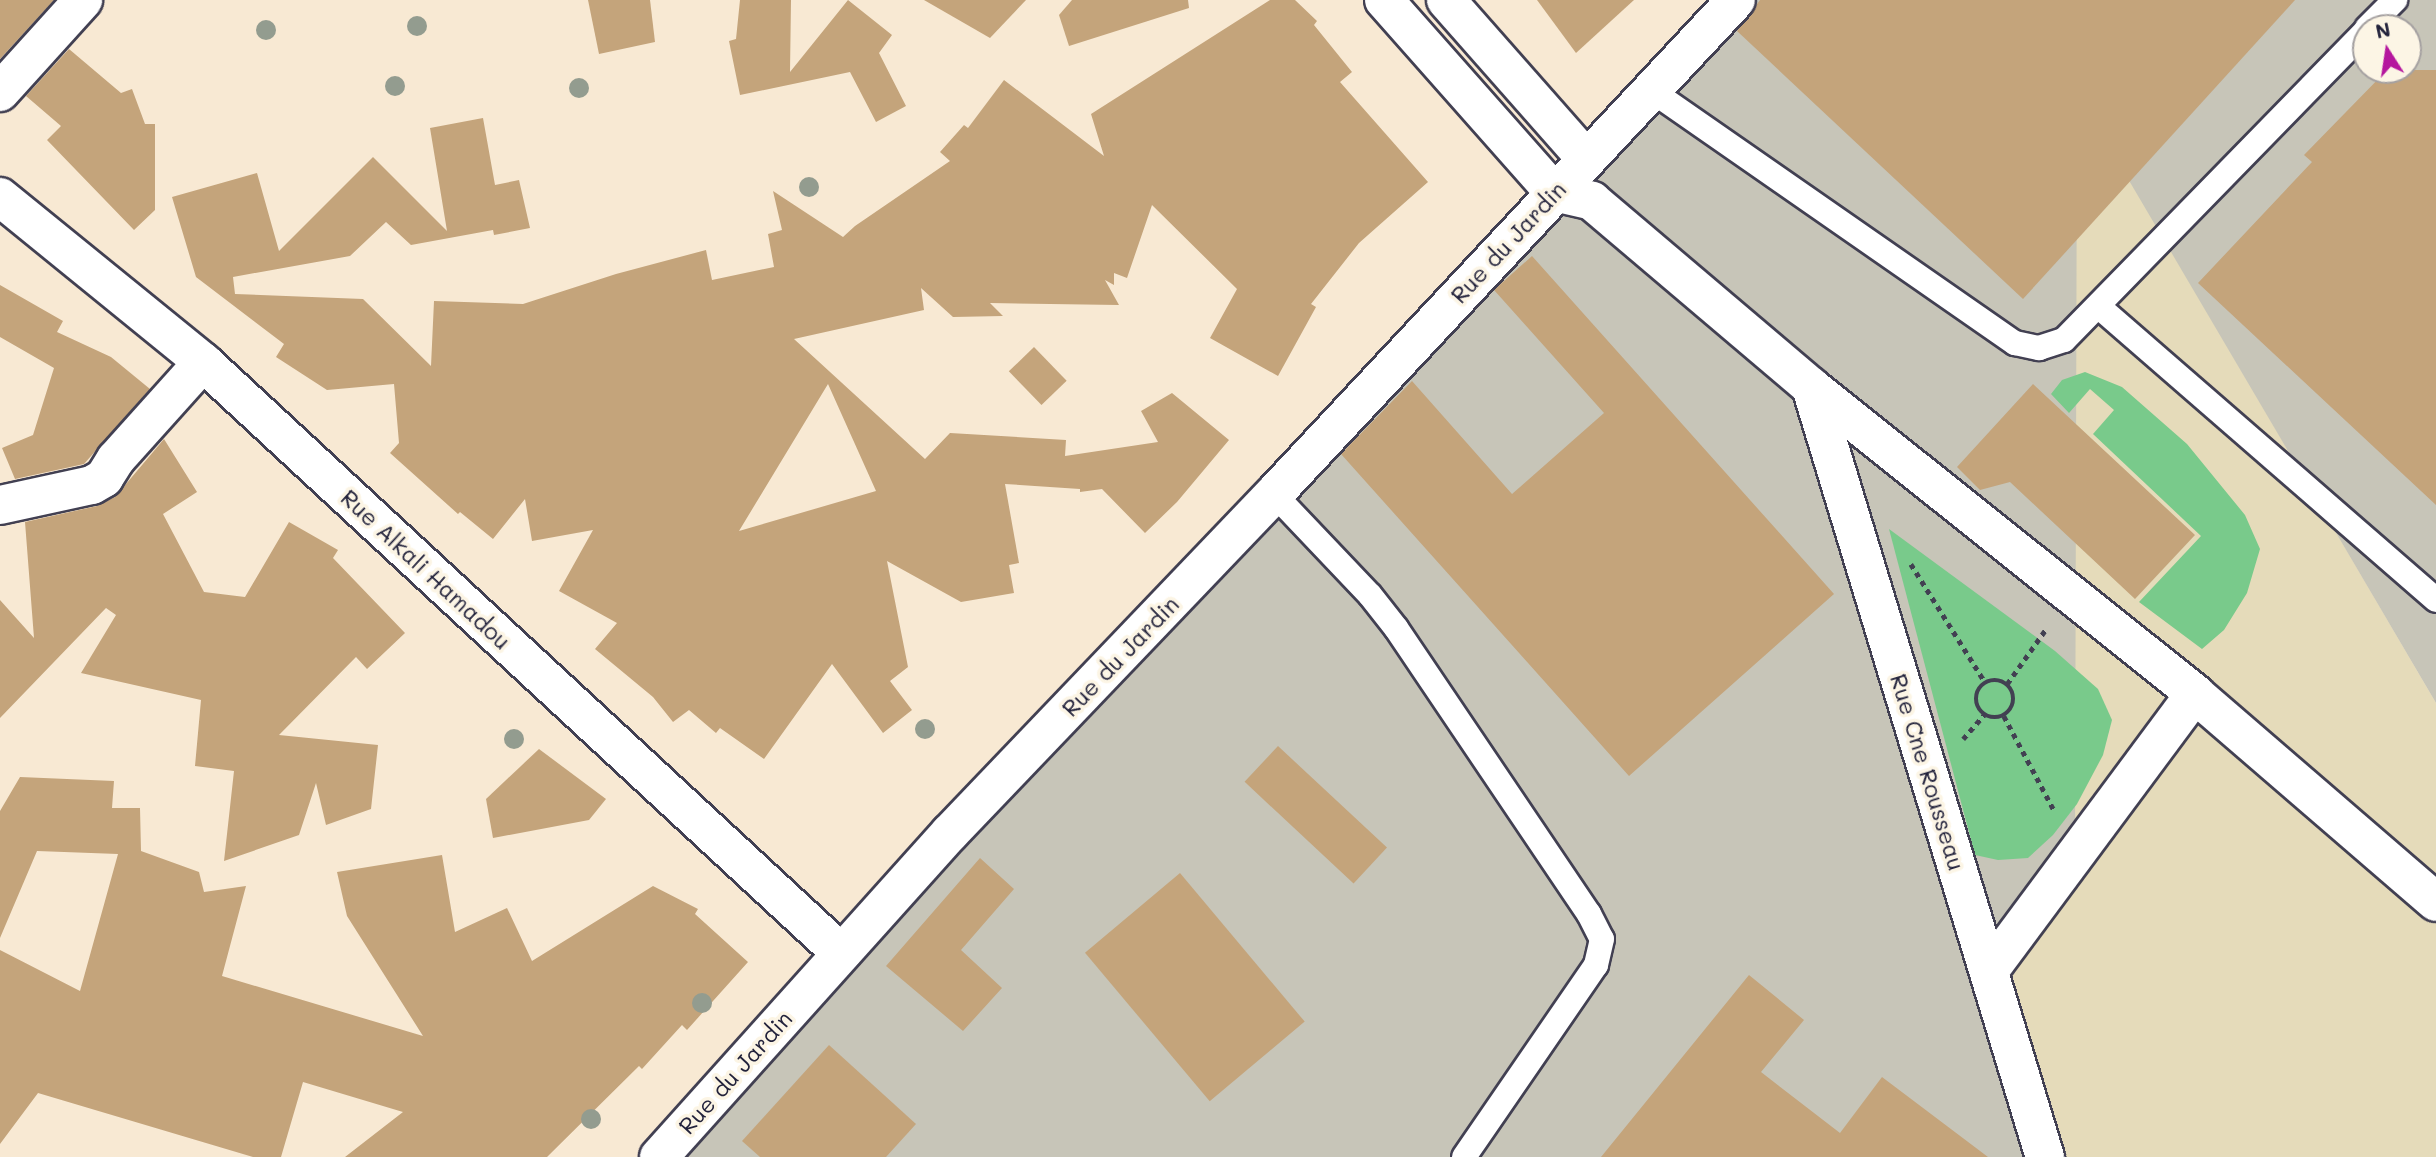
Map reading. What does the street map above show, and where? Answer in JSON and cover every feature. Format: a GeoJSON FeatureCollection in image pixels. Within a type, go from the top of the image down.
{"type":"FeatureCollection","features":[{"type":"Feature","properties":{"kind":"main road"},"geometry":{"type":"LineString","coordinates":[[0,92],[83,0]]}},
{"type":"Feature","properties":{"kind":"main road"},"geometry":{"type":"LineString","coordinates":[[1384,0],[1554,192],[1592,201],[1811,387],[2195,694],[2436,902]]}},
{"type":"Feature","properties":{"kind":"main road"},"geometry":{"type":"LineString","coordinates":[[1446,0],[1586,159],[1592,201]]}},
{"type":"Feature","properties":{"kind":"main road","name":"Rue du Jardin"},"geometry":{"type":"LineString","coordinates":[[659,1157],[950,833],[1275,494],[1736,0]]}},
{"type":"Feature","properties":{"kind":"main road","name":"Rue Alkali Hamadou"},"geometry":{"type":"LineString","coordinates":[[0,197],[203,362],[841,953]]}},
{"type":"Feature","properties":{"kind":"main road"},"geometry":{"type":"LineString","coordinates":[[0,505],[92,485],[104,478],[116,459],[203,362]]}},
{"type":"Feature","properties":{"kind":"main road","name":"Rue Cne Rousseau"},"geometry":{"type":"LineString","coordinates":[[1811,387],[2045,1157]]}},
{"type":"Feature","properties":{"kind":"main road"},"geometry":{"type":"LineString","coordinates":[[1989,971],[2195,694]]}},
{"type":"Feature","properties":{"kind":"lane"},"geometry":{"type":"LineString","coordinates":[[2381,14],[2395,0]]}},
{"type":"Feature","properties":{"kind":"lane"},"geometry":{"type":"LineString","coordinates":[[1653,91],[2014,343],[2039,348],[2064,340],[2352,44]]}},
{"type":"Feature","properties":{"kind":"lane"},"geometry":{"type":"LineString","coordinates":[[2098,306],[2436,600]]}},
{"type":"Feature","properties":{"kind":"lane"},"geometry":{"type":"LineString","coordinates":[[1275,494],[1370,595],[1396,628],[1589,914],[1602,939],[1596,965],[1464,1157]]}},
{"type":"Feature","properties":{"kind":"path"},"geometry":{"type":"LineString","coordinates":[[2007,684],[2071,595]]}},
{"type":"Feature","properties":{"kind":"path"},"geometry":{"type":"LineString","coordinates":[[1995,679],[2007,684],[2014,694],[2012,707],[2004,716],[1995,718],[1983,715],[1976,705],[1976,692],[1985,682],[1995,679]]}},
{"type":"Feature","properties":{"kind":"path"},"geometry":{"type":"LineString","coordinates":[[2004,716],[2078,852]]}},
{"type":"Feature","properties":{"kind":"shaded area"},"geometry":{"type":"Polygon","coordinates":[[[1714,0],[2436,0],[2436,703],[2077,92],[2075,850],[1989,971],[2045,1157],[659,1157],[1714,0]]]}},
{"type":"Feature","properties":{"kind":"shaded area"},"geometry":{"type":"Polygon","coordinates":[[[2077,90],[2436,703],[2436,1157],[2045,1157],[1989,971],[2077,90]]]}},
{"type":"Feature","properties":{"kind":"green space"},"geometry":{"type":"Polygon","coordinates":[[[2085,372],[2122,387],[2187,444],[2245,515],[2260,549],[2247,593],[2224,630],[2202,649],[2139,602],[2201,536],[2093,434],[2114,410],[2090,389],[2069,413],[2051,394],[2062,380],[2085,372]]]}},
{"type":"Feature","properties":{"kind":"green space"},"geometry":{"type":"Polygon","coordinates":[[[1889,529],[2055,651],[2098,689],[2112,720],[2103,755],[2077,804],[2053,835],[2028,858],[1998,860],[1975,855],[1889,529]]]}},
{"type":"Feature","properties":{"kind":"building"},"geometry":{"type":"Polygon","coordinates":[[[0,0],[54,0],[0,59],[0,0]]]}},
{"type":"Feature","properties":{"kind":"building"},"geometry":{"type":"Polygon","coordinates":[[[588,0],[650,0],[655,42],[599,54],[588,0]]]}},
{"type":"Feature","properties":{"kind":"building"},"geometry":{"type":"Polygon","coordinates":[[[740,0],[791,0],[790,72],[848,0],[892,35],[879,53],[906,106],[876,122],[850,72],[740,95],[729,41],[736,39],[740,0]]]}},
{"type":"Feature","properties":{"kind":"building"},"geometry":{"type":"Polygon","coordinates":[[[924,0],[1026,0],[990,38],[924,0]]]}},
{"type":"Feature","properties":{"kind":"building"},"geometry":{"type":"Polygon","coordinates":[[[1072,0],[1188,0],[1189,8],[1069,46],[1059,15],[1072,0]]]}},
{"type":"Feature","properties":{"kind":"building"},"geometry":{"type":"Polygon","coordinates":[[[1270,0],[1295,0],[1317,21],[1314,25],[1352,72],[1340,82],[1428,182],[1359,243],[1311,304],[1316,307],[1278,376],[1210,338],[1237,289],[1152,205],[1127,278],[1114,273],[1114,285],[1105,280],[1119,305],[990,303],[1003,316],[953,317],[921,288],[924,310],[794,339],[925,459],[950,433],[1066,440],[1065,456],[1158,442],[1141,411],[1172,393],[1229,440],[1177,502],[1145,533],[1102,489],[1080,492],[1080,489],[1005,484],[1019,563],[1009,565],[1014,593],[961,602],[887,561],[908,667],[890,681],[912,710],[883,733],[832,664],[764,759],[720,728],[716,733],[689,710],[673,722],[653,697],[595,649],[617,623],[559,591],[593,530],[532,541],[525,499],[493,539],[460,512],[458,514],[390,453],[399,443],[394,384],[327,390],[276,357],[284,344],[196,277],[172,197],[257,173],[279,251],[373,157],[447,231],[430,128],[483,118],[495,185],[519,180],[530,228],[494,235],[493,230],[411,245],[386,222],[350,256],[233,277],[235,294],[363,299],[431,366],[434,301],[523,304],[616,274],[706,250],[712,280],[774,267],[768,234],[782,230],[773,191],[843,237],[950,161],[940,152],[964,125],[968,128],[1004,80],[1104,156],[1091,114],[1270,0]],[[828,384],[739,531],[876,491],[828,384]]]}},
{"type":"Feature","properties":{"kind":"building"},"geometry":{"type":"Polygon","coordinates":[[[1537,0],[1634,0],[1576,53],[1537,0]]]}},
{"type":"Feature","properties":{"kind":"building"},"geometry":{"type":"Polygon","coordinates":[[[1760,0],[2295,0],[2023,299],[1737,31],[1760,0]]]}},
{"type":"Feature","properties":{"kind":"building"},"geometry":{"type":"Polygon","coordinates":[[[69,49],[121,93],[132,89],[145,124],[155,124],[155,210],[134,230],[47,140],[61,126],[26,96],[69,49]]]}},
{"type":"Feature","properties":{"kind":"building"},"geometry":{"type":"Polygon","coordinates":[[[2422,70],[2436,70],[2436,505],[2198,283],[2312,162],[2304,155],[2373,84],[2422,84],[2422,70]]]}},
{"type":"Feature","properties":{"kind":"building"},"geometry":{"type":"Polygon","coordinates":[[[1532,256],[1834,594],[1629,776],[1341,454],[1412,381],[1512,494],[1604,413],[1494,290],[1532,256]]]}},
{"type":"Feature","properties":{"kind":"building"},"geometry":{"type":"Polygon","coordinates":[[[0,285],[63,321],[57,332],[111,357],[150,389],[84,464],[15,479],[2,448],[33,435],[54,368],[0,337],[0,285]]]}},
{"type":"Feature","properties":{"kind":"building"},"geometry":{"type":"Polygon","coordinates":[[[1034,347],[1067,381],[1041,405],[1009,371],[1034,347]]]}},
{"type":"Feature","properties":{"kind":"building"},"geometry":{"type":"Polygon","coordinates":[[[2033,384],[2195,535],[2135,599],[2010,482],[1980,490],[1957,467],[2033,384]]]}},
{"type":"Feature","properties":{"kind":"building"},"geometry":{"type":"Polygon","coordinates":[[[164,439],[197,492],[163,514],[204,592],[245,597],[289,522],[338,550],[333,558],[405,633],[367,669],[356,657],[279,735],[378,745],[371,809],[326,825],[316,783],[299,835],[224,861],[234,771],[195,766],[201,700],[81,673],[116,615],[106,608],[0,718],[0,600],[34,638],[25,522],[97,506],[115,497],[164,439]]]}},
{"type":"Feature","properties":{"kind":"building"},"geometry":{"type":"Polygon","coordinates":[[[1278,746],[1387,848],[1354,883],[1245,782],[1278,746]]]}},
{"type":"Feature","properties":{"kind":"building"},"geometry":{"type":"Polygon","coordinates":[[[539,749],[606,799],[589,820],[493,838],[486,799],[539,749]]]}},
{"type":"Feature","properties":{"kind":"building"},"geometry":{"type":"Polygon","coordinates":[[[20,777],[114,781],[112,808],[140,808],[141,851],[199,872],[204,892],[246,886],[222,976],[423,1036],[347,916],[337,872],[442,855],[455,932],[507,908],[532,961],[653,886],[698,909],[695,914],[748,962],[687,1030],[682,1025],[642,1069],[639,1066],[547,1157],[345,1157],[403,1112],[303,1082],[281,1157],[253,1157],[38,1093],[0,1144],[0,950],[80,991],[118,854],[37,851],[0,938],[0,811],[20,777]]]}},
{"type":"Feature","properties":{"kind":"building"},"geometry":{"type":"Polygon","coordinates":[[[980,858],[1014,889],[961,950],[1002,988],[963,1031],[886,966],[980,858]]]}},
{"type":"Feature","properties":{"kind":"building"},"geometry":{"type":"Polygon","coordinates":[[[1180,873],[1305,1022],[1210,1101],[1085,953],[1180,873]]]}},
{"type":"Feature","properties":{"kind":"building"},"geometry":{"type":"Polygon","coordinates":[[[1749,975],[1804,1020],[1761,1072],[1840,1133],[1882,1077],[1988,1157],[1601,1157],[1749,975]]]}},
{"type":"Feature","properties":{"kind":"building"},"geometry":{"type":"Polygon","coordinates":[[[829,1045],[916,1124],[886,1157],[760,1157],[742,1141],[829,1045]]]}}]}
